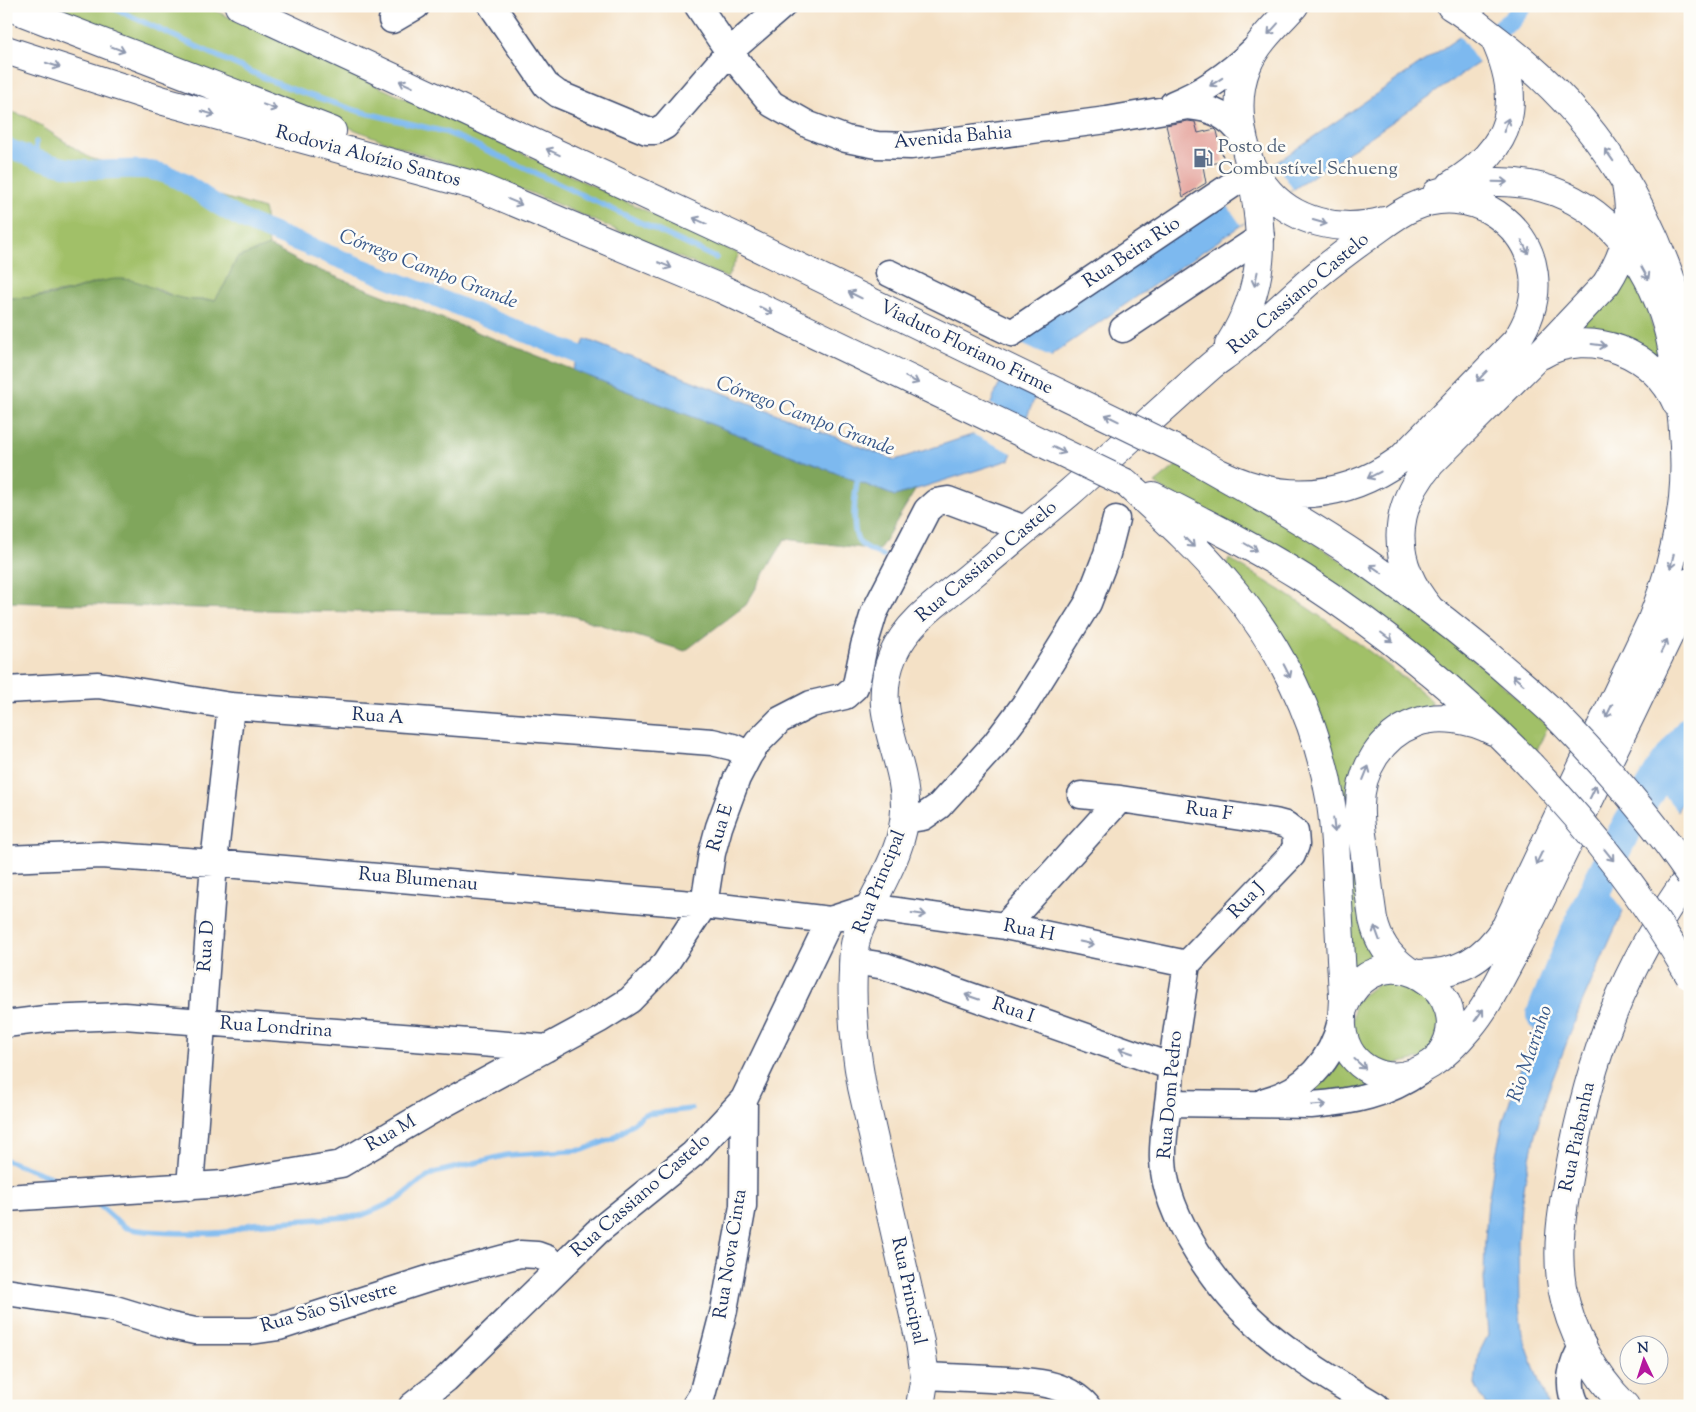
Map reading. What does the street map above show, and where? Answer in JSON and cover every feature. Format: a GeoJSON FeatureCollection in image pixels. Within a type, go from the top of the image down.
{"type":"FeatureCollection","features":[{"type":"Feature","properties":{"kind":"main road"},"geometry":{"type":"LineString","coordinates":[[7,6],[476,186]]}},
{"type":"Feature","properties":{"kind":"main road","name":"Viaduto Floriano Firme"},"geometry":{"type":"LineString","coordinates":[[239,6],[745,241],[1187,455],[1219,473]]}},
{"type":"Feature","properties":{"kind":"main road"},"geometry":{"type":"LineString","coordinates":[[1253,51],[1294,6]]}},
{"type":"Feature","properties":{"kind":"main road"},"geometry":{"type":"LineString","coordinates":[[1462,13],[1501,47],[1543,77],[1594,134],[1625,180],[1651,228],[1677,296],[1690,343]]}},
{"type":"Feature","properties":{"kind":"main road"},"geometry":{"type":"LineString","coordinates":[[1409,209],[1463,178],[1486,159],[1502,136],[1511,109],[1508,79],[1501,47]]}},
{"type":"Feature","properties":{"kind":"main road","name":"Rodovia Aloízio Santos"},"geometry":{"type":"LineString","coordinates":[[6,50],[164,101],[476,186],[722,289],[1138,490]]}},
{"type":"Feature","properties":{"kind":"main road","name":"Rua Cassiano Castelo"},"geometry":{"type":"LineString","coordinates":[[1215,363],[1235,335],[1249,304],[1258,271],[1266,217],[1243,136],[1240,117],[1239,98],[1242,82],[1253,51]]}},
{"type":"Feature","properties":{"kind":"main road"},"geometry":{"type":"LineString","coordinates":[[1430,609],[1412,585],[1402,558],[1400,529],[1407,500],[1417,480],[1431,463],[1536,358],[1606,284],[1615,270],[1625,243],[1629,225],[1630,210],[1625,180]]}},
{"type":"Feature","properties":{"kind":"main road"},"geometry":{"type":"LineString","coordinates":[[1342,1015],[1347,998],[1362,980],[1372,974],[1383,970],[1395,969],[1433,974],[1448,972],[1463,967],[1476,959],[1498,939],[1506,926],[1651,622],[1663,592],[1674,553],[1683,497],[1685,470],[1683,426],[1672,348],[1666,322],[1648,278],[1625,243],[1609,224],[1594,212],[1579,202],[1546,188],[1528,184],[1492,182],[1435,193]]}},
{"type":"Feature","properties":{"kind":"main road"},"geometry":{"type":"LineString","coordinates":[[1219,473],[1257,488],[1297,494],[1318,493],[1337,489],[1372,477],[1387,468],[1413,447],[1516,341],[1530,317],[1535,290],[1532,263],[1520,238],[1502,218],[1491,210],[1465,201],[1438,200],[1424,203],[1370,225],[1337,226],[1321,223],[1291,210],[1266,217]]}},
{"type":"Feature","properties":{"kind":"main road","name":"Rua Cassiano Castelo"},"geometry":{"type":"LineString","coordinates":[[904,820],[906,808],[903,782],[889,730],[884,701],[887,678],[901,640],[922,615],[1026,529],[1320,273],[1409,209]]}},
{"type":"Feature","properties":{"kind":"main road"},"geometry":{"type":"LineString","coordinates":[[1536,358],[1547,352],[1574,344],[1602,345],[1629,353],[1642,361],[1665,383],[1674,396],[1683,426]]}},
{"type":"Feature","properties":{"kind":"main road"},"geometry":{"type":"LineString","coordinates":[[1219,473],[1320,532],[1362,560],[1430,609],[1496,662],[1554,713],[1588,748],[1632,798],[1690,875]]}},
{"type":"Feature","properties":{"kind":"main road"},"geometry":{"type":"LineString","coordinates":[[1138,490],[1232,537],[1301,577],[1368,622],[1431,672],[1502,737],[1565,802],[1613,859],[1661,927],[1690,976]]}},
{"type":"Feature","properties":{"kind":"main road"},"geometry":{"type":"LineString","coordinates":[[1138,490],[1207,560],[1247,607],[1283,664],[1309,719],[1325,770],[1334,825],[1342,1032],[1345,1044],[1358,1063],[1368,1070],[1390,1077],[1402,1077],[1413,1074],[1428,1066],[1467,1030],[1491,997],[1526,930],[1671,631],[1690,582]]}},
{"type":"Feature","properties":{"kind":"main road"},"geometry":{"type":"LineString","coordinates":[[1428,1066],[1441,1053],[1446,1043],[1449,1032],[1448,1008],[1437,988],[1428,980],[1397,963],[1385,949],[1376,932],[1360,806],[1363,782],[1372,759],[1388,740],[1404,728],[1421,721],[1439,719],[1460,720],[1482,726],[1502,737]]}},
{"type":"Feature","properties":{"kind":"main road","name":"Rua Principal"},"geometry":{"type":"LineString","coordinates":[[904,820],[899,845],[857,934],[853,961],[853,1025],[862,1087],[920,1342],[924,1376],[920,1406]]}},
{"type":"Feature","properties":{"kind":"main road","name":"Rua Piabanha"},"geometry":{"type":"LineString","coordinates":[[1625,1406],[1600,1376],[1582,1346],[1571,1318],[1562,1287],[1559,1240],[1561,1217],[1581,1112],[1600,1046],[1625,983],[1657,924],[1690,875]]}},
{"type":"Feature","properties":{"kind":"street"},"geometry":{"type":"LineString","coordinates":[[392,20],[416,6]]}},
{"type":"Feature","properties":{"kind":"street"},"geometry":{"type":"LineString","coordinates":[[492,6],[546,85],[558,94],[647,131],[656,131],[665,126],[729,52],[782,6]]}},
{"type":"Feature","properties":{"kind":"street","name":"Avenida Bahia"},"geometry":{"type":"LineString","coordinates":[[698,6],[729,52],[772,104],[809,125],[846,139],[877,145],[911,146],[1107,120],[1188,106],[1200,107],[1222,115],[1243,136]]}},
{"type":"Feature","properties":{"kind":"street","name":"Avenida Bahia"},"geometry":{"type":"LineString","coordinates":[[1144,113],[1165,107],[1206,88],[1225,76],[1253,51]]}},
{"type":"Feature","properties":{"kind":"street","name":"Rua Beira Rio"},"geometry":{"type":"LineString","coordinates":[[889,273],[1012,333],[1253,173]]}},
{"type":"Feature","properties":{"kind":"street"},"geometry":{"type":"LineString","coordinates":[[1123,329],[1266,217]]}},
{"type":"Feature","properties":{"kind":"street","name":"Rua E"},"geometry":{"type":"LineString","coordinates":[[704,905],[712,853],[719,828],[734,786],[749,755],[758,742],[780,720],[811,704],[845,696],[855,687],[874,613],[919,524],[931,505],[948,500],[1026,529]]}},
{"type":"Feature","properties":{"kind":"street","name":"Rua Principal"},"geometry":{"type":"LineString","coordinates":[[904,820],[923,816],[939,806],[995,744],[1025,704],[1088,604],[1107,554],[1116,519]]}},
{"type":"Feature","properties":{"kind":"street","name":"Rua A"},"geometry":{"type":"LineString","coordinates":[[6,690],[98,685],[231,706],[712,742],[733,746],[749,755]]}},
{"type":"Feature","properties":{"kind":"street","name":"Rua D"},"geometry":{"type":"LineString","coordinates":[[190,1187],[214,862],[231,706]]}},
{"type":"Feature","properties":{"kind":"street","name":"Rua F"},"geometry":{"type":"LineString","coordinates":[[1081,795],[1275,822],[1286,825],[1295,832]]}},
{"type":"Feature","properties":{"kind":"street"},"geometry":{"type":"LineString","coordinates":[[1005,926],[1120,799]]}},
{"type":"Feature","properties":{"kind":"street","name":"Rua J"},"geometry":{"type":"LineString","coordinates":[[1187,964],[1292,855],[1296,845],[1295,832]]}},
{"type":"Feature","properties":{"kind":"street","name":"Rua Blumenau"},"geometry":{"type":"LineString","coordinates":[[6,859],[101,855],[214,862],[704,905],[830,920]]}},
{"type":"Feature","properties":{"kind":"street","name":"Rua M"},"geometry":{"type":"LineString","coordinates":[[6,1198],[224,1184],[341,1164],[431,1111],[600,1019],[630,1000],[666,963],[704,905]]}},
{"type":"Feature","properties":{"kind":"street"},"geometry":{"type":"LineString","coordinates":[[830,920],[870,907]]}},
{"type":"Feature","properties":{"kind":"street","name":"Rua H"},"geometry":{"type":"LineString","coordinates":[[870,907],[1005,926],[1187,964]]}},
{"type":"Feature","properties":{"kind":"street","name":"Rua Cassiano Castelo"},"geometry":{"type":"LineString","coordinates":[[412,1406],[446,1379],[597,1232],[693,1154],[744,1099],[830,920]]}},
{"type":"Feature","properties":{"kind":"street","name":"Rua I"},"geometry":{"type":"LineString","coordinates":[[853,961],[885,966],[1172,1067]]}},
{"type":"Feature","properties":{"kind":"street","name":"Rua Dom Pedro"},"geometry":{"type":"LineString","coordinates":[[1187,964],[1164,1131],[1163,1160],[1166,1187],[1184,1230],[1206,1265],[1230,1296],[1262,1330],[1325,1376],[1376,1406]]}},
{"type":"Feature","properties":{"kind":"street"},"geometry":{"type":"LineString","coordinates":[[1253,1103],[1281,1096],[1306,1081],[1325,1060],[1338,1035],[1342,1015]]}},
{"type":"Feature","properties":{"kind":"street","name":"Rua Londrina"},"geometry":{"type":"LineString","coordinates":[[6,1024],[45,1019],[124,1016],[547,1048]]}},
{"type":"Feature","properties":{"kind":"street"},"geometry":{"type":"LineString","coordinates":[[1168,1103],[1311,1105],[1351,1101],[1391,1089],[1428,1066]]}},
{"type":"Feature","properties":{"kind":"street","name":"Rua Nova Cinta"},"geometry":{"type":"LineString","coordinates":[[695,1406],[702,1395],[724,1310],[743,1206],[744,1099]]}},
{"type":"Feature","properties":{"kind":"street","name":"Rua São Silvestre"},"geometry":{"type":"LineString","coordinates":[[6,1292],[112,1308],[171,1326],[195,1331],[251,1331],[279,1327],[425,1280],[520,1254],[537,1255],[548,1259],[556,1271]]}},
{"type":"Feature","properties":{"kind":"street"},"geometry":{"type":"LineString","coordinates":[[1577,1406],[1572,1392],[1571,1380],[1572,1368],[1582,1346]]}},
{"type":"Feature","properties":{"kind":"street"},"geometry":{"type":"LineString","coordinates":[[924,1376],[1034,1381],[1060,1388],[1080,1398],[1087,1406]]}},
{"type":"Feature","properties":{"kind":"green space"},"geometry":{"type":"Polygon","coordinates":[[[54,6],[205,6],[739,254],[727,278],[529,192],[389,143],[54,12],[54,6]]]}},
{"type":"Feature","properties":{"kind":"green space"},"geometry":{"type":"Polygon","coordinates":[[[6,110],[27,117],[90,158],[264,209],[269,246],[237,258],[215,300],[178,298],[156,288],[101,281],[70,291],[27,298],[6,298],[6,110]]]}},
{"type":"Feature","properties":{"kind":"green space"},"geometry":{"type":"Polygon","coordinates":[[[269,246],[306,265],[895,496],[916,489],[879,550],[785,539],[746,605],[685,651],[569,615],[296,611],[6,602],[6,298],[55,295],[103,281],[123,279],[182,298],[215,300],[237,258],[269,246]]]}},
{"type":"Feature","properties":{"kind":"green space"},"geometry":{"type":"Polygon","coordinates":[[[1625,273],[1636,274],[1659,351],[1654,354],[1587,332],[1584,323],[1625,273]]]}},
{"type":"Feature","properties":{"kind":"green space"},"geometry":{"type":"Polygon","coordinates":[[[1177,465],[1251,502],[1425,615],[1548,726],[1536,752],[1155,483],[1177,465]]]}},
{"type":"Feature","properties":{"kind":"green space"},"geometry":{"type":"Polygon","coordinates":[[[1229,559],[1282,591],[1334,626],[1432,701],[1430,710],[1374,739],[1371,945],[1376,961],[1353,975],[1339,794],[1225,569],[1229,559]]]}},
{"type":"Feature","properties":{"kind":"green space"},"geometry":{"type":"Polygon","coordinates":[[[1385,978],[1423,986],[1442,1020],[1428,1057],[1381,1067],[1352,1040],[1354,1002],[1385,978]]]}},
{"type":"Feature","properties":{"kind":"green space"},"geometry":{"type":"Polygon","coordinates":[[[1336,1054],[1368,1082],[1368,1091],[1309,1100],[1314,1082],[1336,1054]]]}},
{"type":"Feature","properties":{"kind":"water"},"geometry":{"type":"Polygon","coordinates":[[[1503,7],[1522,33],[1053,354],[1009,460],[895,496],[573,370],[585,339],[895,460],[978,433],[1019,339],[1503,7]]]}},
{"type":"Feature","properties":{"kind":"water"},"geometry":{"type":"Polygon","coordinates":[[[1690,730],[1690,790],[1626,904],[1582,1003],[1548,1091],[1527,1171],[1521,1206],[1518,1242],[1519,1306],[1522,1334],[1548,1406],[1486,1406],[1475,1384],[1478,1355],[1488,1335],[1484,1279],[1485,1240],[1488,1202],[1503,1122],[1531,1040],[1596,890],[1643,802],[1690,730]]]}},
{"type":"Feature","properties":{"kind":"pier"},"geometry":{"type":"Polygon","coordinates":[[[1501,6],[1506,6],[1524,34],[1480,65],[1459,35],[1501,6]]]}},
{"type":"Feature","properties":{"kind":"pier"},"geometry":{"type":"Polygon","coordinates":[[[1275,163],[1293,189],[1241,225],[1223,199],[1275,163]]]}},
{"type":"Feature","properties":{"kind":"pier"},"geometry":{"type":"Polygon","coordinates":[[[1015,341],[1054,359],[1037,398],[999,379],[1015,341]]]}},
{"type":"Feature","properties":{"kind":"pier"},"geometry":{"type":"Polygon","coordinates":[[[988,403],[1027,422],[1014,454],[970,433],[976,431],[988,403]]]}},
{"type":"Feature","properties":{"kind":"pier"},"geometry":{"type":"Polygon","coordinates":[[[1653,781],[1679,813],[1653,857],[1625,913],[1599,878],[1653,781]]]}},
{"type":"Feature","properties":{"kind":"building"},"geometry":{"type":"Polygon","coordinates":[[[1188,121],[1195,122],[1198,133],[1215,129],[1217,131],[1224,161],[1203,166],[1206,183],[1183,197],[1166,125],[1188,121]]]}},
{"type":"Feature","properties":{"kind":"waterway"},"geometry":{"type":"LineString","coordinates":[[109,6],[269,80],[297,91],[358,111],[445,132],[467,141],[716,258]]}},
{"type":"Feature","properties":{"kind":"waterway","name":"Córrego Campo Grande"},"geometry":{"type":"LineString","coordinates":[[1491,35],[1512,20],[1523,6]]}},
{"type":"Feature","properties":{"kind":"waterway"},"geometry":{"type":"LineString","coordinates":[[36,142],[36,160]]}},
{"type":"Feature","properties":{"kind":"waterway","name":"Córrego Campo Grande"},"geometry":{"type":"LineString","coordinates":[[6,147],[40,160],[86,170],[128,169],[159,172],[183,183],[229,212],[255,225],[603,364]]}},
{"type":"Feature","properties":{"kind":"waterway"},"geometry":{"type":"LineString","coordinates":[[859,474],[854,510],[857,537],[865,547],[883,556]]}},
{"type":"Feature","properties":{"kind":"waterway","name":"Rio Marinho"},"geometry":{"type":"LineString","coordinates":[[1542,1015],[1594,892],[1624,832],[1661,771],[1690,732]]}},
{"type":"Feature","properties":{"kind":"waterway"},"geometry":{"type":"LineString","coordinates":[[95,1202],[125,1227],[160,1232],[222,1232],[252,1224],[360,1216],[399,1199],[434,1173],[507,1155],[583,1150],[614,1138],[645,1114],[691,1109]]}},
{"type":"Feature","properties":{"kind":"waterway"},"geometry":{"type":"LineString","coordinates":[[6,1160],[69,1184]]}},
{"type":"Feature","properties":{"kind":"place","name":"Posto de Combustível Schueng"},"geometry":{"type":"Point","coordinates":[1203,158]}}]}
